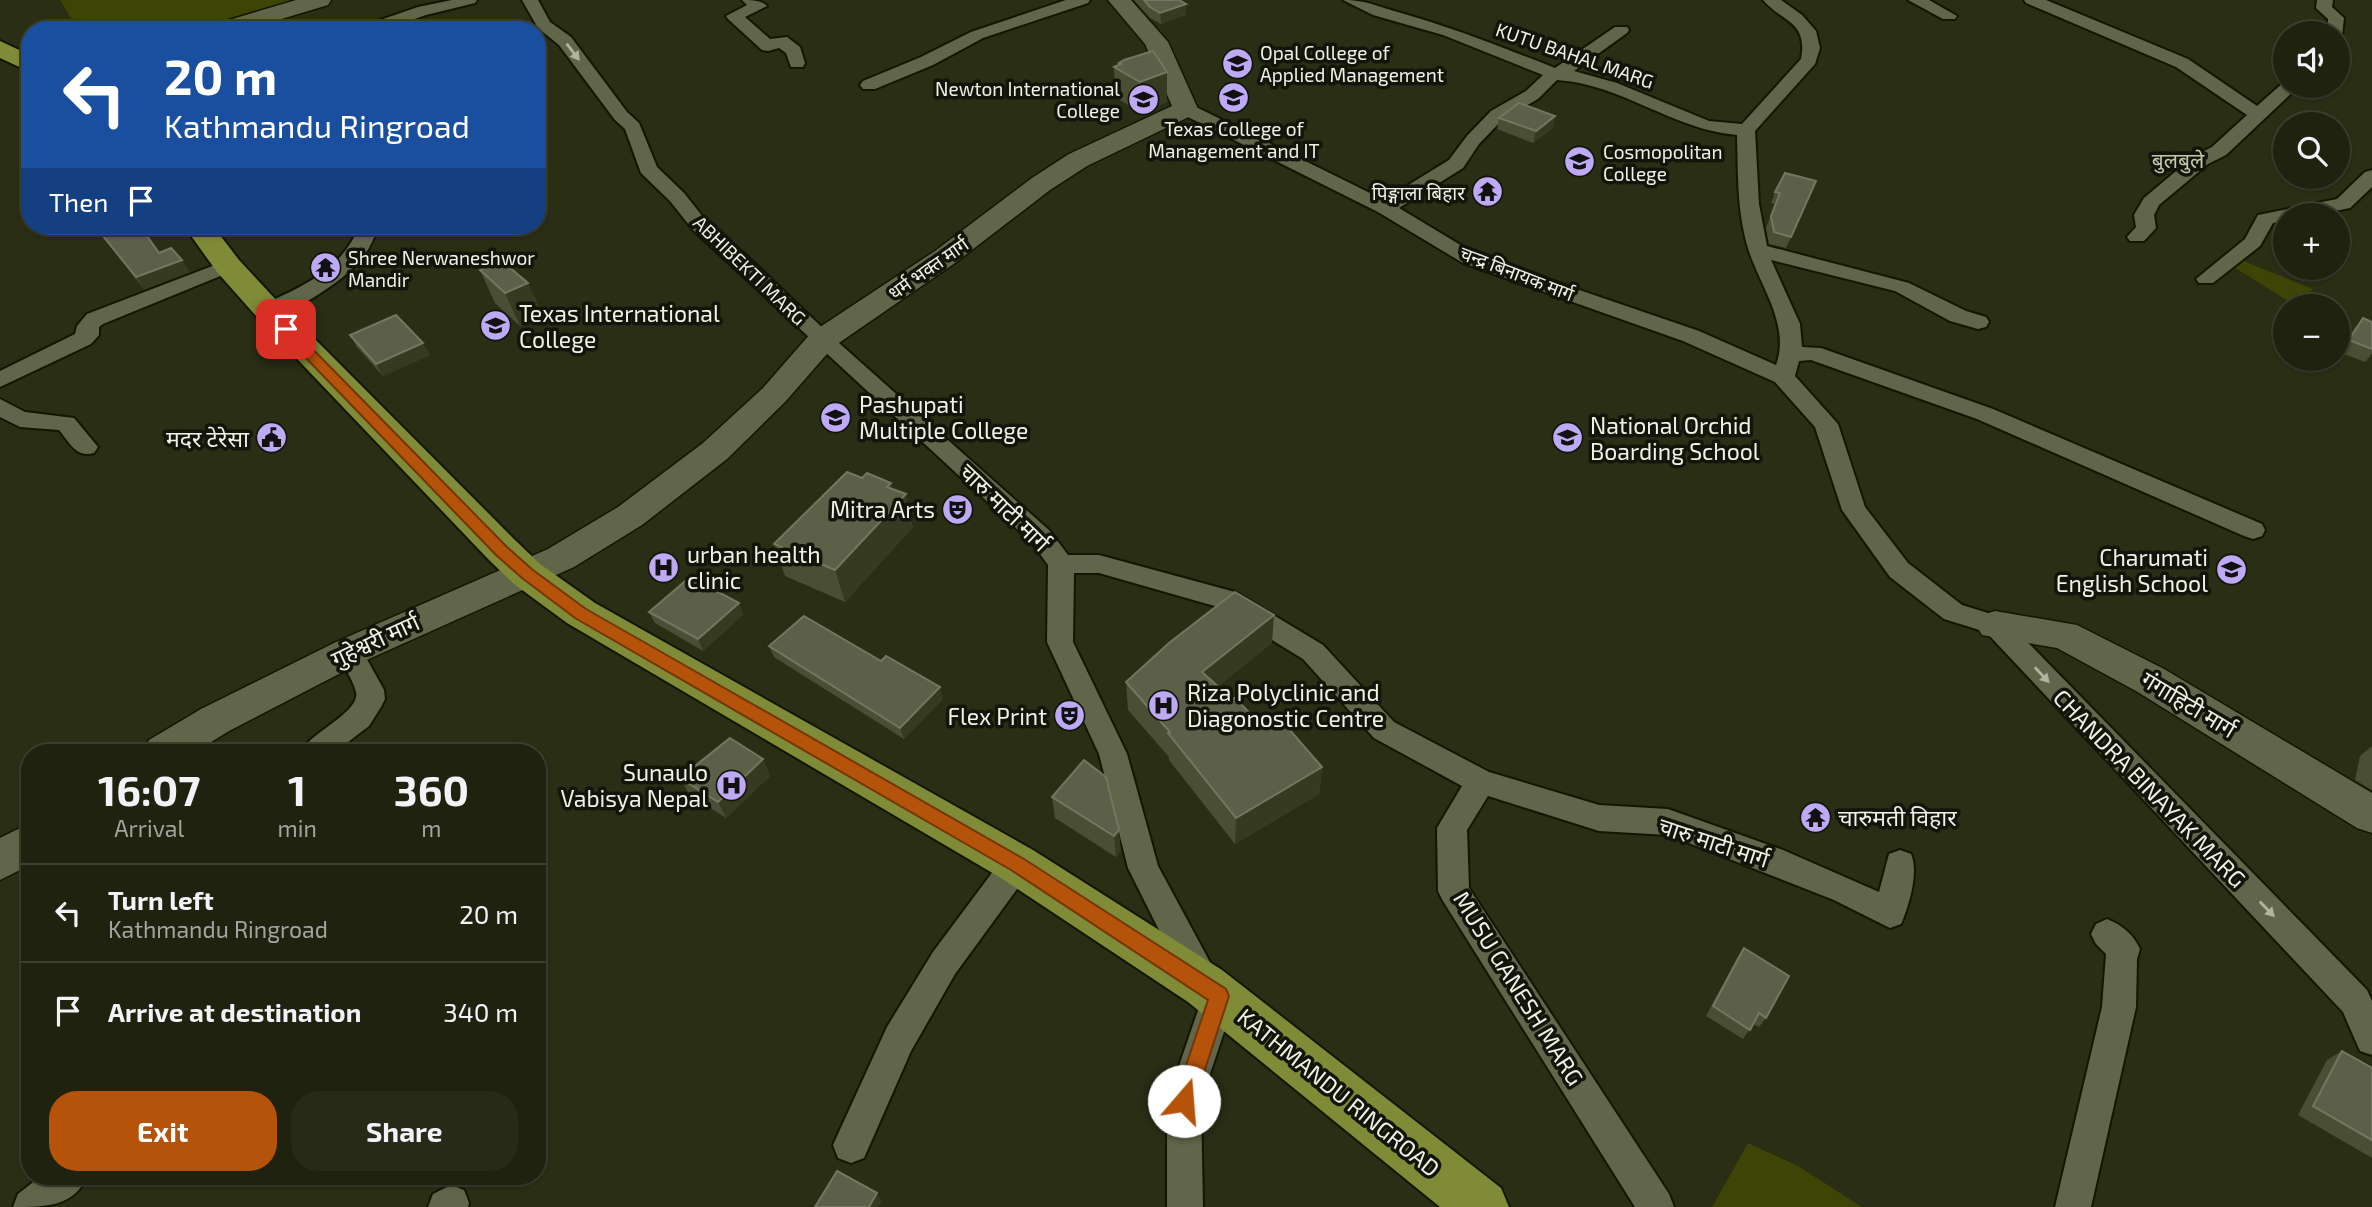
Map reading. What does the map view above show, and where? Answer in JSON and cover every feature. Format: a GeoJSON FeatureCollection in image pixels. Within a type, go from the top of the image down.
{"type":"FeatureCollection","features":[{"type":"Feature","properties":{"kind":"highway"},"geometry":{"type":"LineString","coordinates":[[0,48],[21,60]]}},
{"type":"Feature","properties":{"kind":"highway","name":"KATHMANDU RINGROAD"},"geometry":{"type":"LineString","coordinates":[[205,235],[228,266],[268,310],[522,569],[580,613],[1017,864],[1212,991],[1482,1207]]}},
{"type":"Feature","properties":{"kind":"main road"},"geometry":{"type":"LineString","coordinates":[[250,21],[320,0]]}},
{"type":"Feature","properties":{"kind":"main road"},"geometry":{"type":"LineString","coordinates":[[1119,0],[1156,42],[1186,109]]}},
{"type":"Feature","properties":{"kind":"main road","name":"धर्म भक्त मार्ग"},"geometry":{"type":"LineString","coordinates":[[592,538],[630,516],[715,451],[774,395],[822,340],[945,257],[1078,159],[1186,109]]}},
{"type":"Feature","properties":{"kind":"main road","name":"गुहेश्वरी मार्ग"},"geometry":{"type":"LineString","coordinates":[[176,744],[215,720],[349,652],[522,569],[561,558],[592,538]]}},
{"type":"Feature","properties":{"kind":"main road"},"geometry":{"type":"LineString","coordinates":[[148,744],[194,715],[303,657],[416,605],[522,569]]}},
{"type":"Feature","properties":{"kind":"main road","name":"गंगाहिटी मार्ग"},"geometry":{"type":"LineString","coordinates":[[1995,625],[2064,635],[2150,680],[2372,815]]}},
{"type":"Feature","properties":{"kind":"main road"},"geometry":{"type":"LineString","coordinates":[[0,841],[21,828]]}},
{"type":"Feature","properties":{"kind":"main road"},"geometry":{"type":"LineString","coordinates":[[0,861],[21,847]]}},
{"type":"Feature","properties":{"kind":"street"},"geometry":{"type":"LineString","coordinates":[[392,21],[424,10],[469,0]]}},
{"type":"Feature","properties":{"kind":"street","name":"ABHIBEKTI MARG"},"geometry":{"type":"LineString","coordinates":[[530,0],[542,21]]}},
{"type":"Feature","properties":{"kind":"street"},"geometry":{"type":"LineString","coordinates":[[750,0],[759,7],[734,16],[768,46],[781,41],[788,46],[794,51],[797,63]]}},
{"type":"Feature","properties":{"kind":"street"},"geometry":{"type":"LineString","coordinates":[[869,85],[943,54],[977,36],[1082,0]]}},
{"type":"Feature","properties":{"kind":"street","name":"KUTU BAHAL MARG"},"geometry":{"type":"LineString","coordinates":[[1351,0],[1379,12],[1449,32],[1556,75],[1569,75],[1615,89],[1705,126],[1746,130]]}},
{"type":"Feature","properties":{"kind":"street"},"geometry":{"type":"LineString","coordinates":[[1771,0],[1810,30],[1814,45],[1809,60],[1746,130],[1752,226],[1757,250],[1765,272],[1792,322],[1793,355],[1783,377]]}},
{"type":"Feature","properties":{"kind":"street"},"geometry":{"type":"LineString","coordinates":[[1916,0],[1949,16]]}},
{"type":"Feature","properties":{"kind":"street"},"geometry":{"type":"LineString","coordinates":[[2032,0],[2182,63],[2257,114]]}},
{"type":"Feature","properties":{"kind":"street"},"geometry":{"type":"LineString","coordinates":[[2325,0],[2324,8],[2336,21]]}},
{"type":"Feature","properties":{"kind":"street","name":"ABHIBEKTI MARG"},"geometry":{"type":"LineString","coordinates":[[546,27],[565,41],[621,116],[633,127],[648,169],[677,197],[700,226],[739,259],[822,340]]}},
{"type":"Feature","properties":{"kind":"street"},"geometry":{"type":"LineString","coordinates":[[1385,208],[1456,164],[1473,140],[1497,115],[1532,95],[1621,30]]}},
{"type":"Feature","properties":{"kind":"street"},"geometry":{"type":"LineString","coordinates":[[2137,237],[2146,228],[2144,215],[2151,202],[2201,160],[2219,151],[2276,98]]}},
{"type":"Feature","properties":{"kind":"street","name":"चन्द्र बिनायक मार्ग"},"geometry":{"type":"LineString","coordinates":[[1186,109],[1385,208],[1469,259],[1691,336],[1783,377],[1826,424],[1854,510],[1899,570]]}},
{"type":"Feature","properties":{"kind":"street"},"geometry":{"type":"LineString","coordinates":[[2206,279],[2253,242],[2264,219],[2343,204],[2372,176]]}},
{"type":"Feature","properties":{"kind":"street"},"geometry":{"type":"LineString","coordinates":[[268,310],[311,291],[327,280],[365,243],[367,235]]}},
{"type":"Feature","properties":{"kind":"street"},"geometry":{"type":"LineString","coordinates":[[1757,250],[1902,287],[1958,316],[1978,322]]}},
{"type":"Feature","properties":{"kind":"street"},"geometry":{"type":"LineString","coordinates":[[0,380],[83,339],[88,335],[88,326],[95,319],[228,266]]}},
{"type":"Feature","properties":{"kind":"street","name":"चारु माटी मार्ग"},"geometry":{"type":"LineString","coordinates":[[822,340],[1041,537],[1061,564]]}},
{"type":"Feature","properties":{"kind":"street"},"geometry":{"type":"LineString","coordinates":[[1793,355],[1813,353],[1985,414],[2253,530]]}},
{"type":"Feature","properties":{"kind":"street"},"geometry":{"type":"LineString","coordinates":[[0,406],[20,419],[66,423],[86,447]]}},
{"type":"Feature","properties":{"kind":"street"},"geometry":{"type":"LineString","coordinates":[[1185,1207],[1184,1101],[1212,991],[1143,867],[1113,754],[1060,642],[1061,564],[1099,564],[1226,598],[1313,652],[1384,730],[1481,782]]}},
{"type":"Feature","properties":{"kind":"street","name":"CHANDRA BINAYAK MARG"},"geometry":{"type":"LineString","coordinates":[[1899,570],[1953,612],[1995,625],[2355,1002],[2372,1040]]}},
{"type":"Feature","properties":{"kind":"street"},"geometry":{"type":"LineString","coordinates":[[325,744],[359,718],[371,699],[370,690],[349,652]]}},
{"type":"Feature","properties":{"kind":"street","name":"चारु माटी मार्ग"},"geometry":{"type":"LineString","coordinates":[[1481,782],[1600,818],[1668,822],[1772,860],[1844,890],[1890,914],[1900,864]]}},
{"type":"Feature","properties":{"kind":"street","name":"MUSU GANESH MARG"},"geometry":{"type":"LineString","coordinates":[[1481,782],[1452,828],[1454,891],[1656,1207]]}},
{"type":"Feature","properties":{"kind":"street"},"geometry":{"type":"LineString","coordinates":[[851,1145],[905,1028],[944,964],[1017,864]]}},
{"type":"Feature","properties":{"kind":"street"},"geometry":{"type":"LineString","coordinates":[[2074,1207],[2119,1007],[2121,959],[2124,949],[2107,934]]}},
{"type":"Feature","properties":{"kind":"street"},"geometry":{"type":"LineString","coordinates":[[31,1207],[59,1185]]}},
{"type":"Feature","properties":{"kind":"green space"},"geometry":{"type":"Polygon","coordinates":[[[60,0],[298,0],[225,21],[73,21],[60,0]]]}},
{"type":"Feature","properties":{"kind":"green space"},"geometry":{"type":"Polygon","coordinates":[[[2241,260],[2273,273],[2273,280],[2291,280],[2313,289],[2307,294],[2277,294],[2232,266],[2241,260]]]}},
{"type":"Feature","properties":{"kind":"green space"},"geometry":{"type":"Polygon","coordinates":[[[1748,1143],[1798,1166],[1862,1207],[1712,1207],[1748,1143]]]}},
{"type":"Feature","properties":{"kind":"building"},"geometry":{"type":"Polygon","coordinates":[[[1144,0],[1179,0],[1186,4],[1160,13],[1144,0]]]}},
{"type":"Feature","properties":{"kind":"building"},"geometry":{"type":"Polygon","coordinates":[[[1153,51],[1167,72],[1140,82],[1114,67],[1124,60],[1153,51]]]}},
{"type":"Feature","properties":{"kind":"building"},"geometry":{"type":"Polygon","coordinates":[[[1519,103],[1555,116],[1536,131],[1499,118],[1519,103]]]}},
{"type":"Feature","properties":{"kind":"building"},"geometry":{"type":"Polygon","coordinates":[[[1785,173],[1816,181],[1791,237],[1774,232],[1771,216],[1780,193],[1775,192],[1785,173]]]}},
{"type":"Feature","properties":{"kind":"building"},"geometry":{"type":"Polygon","coordinates":[[[102,235],[146,235],[159,253],[171,248],[182,260],[136,277],[102,235]]]}},
{"type":"Feature","properties":{"kind":"building"},"geometry":{"type":"Polygon","coordinates":[[[502,261],[528,283],[505,293],[480,270],[502,261]]]}},
{"type":"Feature","properties":{"kind":"building"},"geometry":{"type":"Polygon","coordinates":[[[396,315],[423,343],[376,364],[350,335],[396,315]]]}},
{"type":"Feature","properties":{"kind":"building"},"geometry":{"type":"Polygon","coordinates":[[[2363,318],[2372,322],[2372,349],[2350,338],[2363,318]]]}},
{"type":"Feature","properties":{"kind":"building"},"geometry":{"type":"Polygon","coordinates":[[[847,472],[862,478],[867,473],[891,483],[887,487],[906,494],[835,570],[774,544],[847,472]]]}},
{"type":"Feature","properties":{"kind":"building"},"geometry":{"type":"Polygon","coordinates":[[[690,577],[739,603],[698,639],[649,612],[690,577]]]}},
{"type":"Feature","properties":{"kind":"building"},"geometry":{"type":"Polygon","coordinates":[[[1235,592],[1274,615],[1202,672],[1232,699],[1235,698],[1266,730],[1282,721],[1322,767],[1236,818],[1168,733],[1170,732],[1126,682],[1169,643],[1235,592]]]}},
{"type":"Feature","properties":{"kind":"building"},"geometry":{"type":"Polygon","coordinates":[[[804,616],[881,661],[886,656],[940,687],[900,728],[769,646],[804,616]]]}},
{"type":"Feature","properties":{"kind":"building"},"geometry":{"type":"Polygon","coordinates":[[[730,738],[763,759],[718,802],[680,778],[730,738]]]}},
{"type":"Feature","properties":{"kind":"building"},"geometry":{"type":"Polygon","coordinates":[[[1084,760],[1106,777],[1119,830],[1114,836],[1052,797],[1084,760]]]}},
{"type":"Feature","properties":{"kind":"building"},"geometry":{"type":"Polygon","coordinates":[[[1744,948],[1789,976],[1766,1018],[1759,1013],[1750,1030],[1713,1006],[1744,948]]]}},
{"type":"Feature","properties":{"kind":"building"},"geometry":{"type":"Polygon","coordinates":[[[2342,1051],[2372,1068],[2372,1140],[2313,1106],[2342,1051]]]}},
{"type":"Feature","properties":{"kind":"building"},"geometry":{"type":"Polygon","coordinates":[[[837,1171],[877,1193],[869,1207],[815,1207],[837,1171]]]}},
{"type":"Feature","properties":{"kind":"place","name":"Opal College of Applied Management"},"geometry":{"type":"Point","coordinates":[1237,63]}},
{"type":"Feature","properties":{"kind":"place","name":"Texas College of Management and IT"},"geometry":{"type":"Point","coordinates":[1234,97]}},
{"type":"Feature","properties":{"kind":"place","name":"Newton International College"},"geometry":{"type":"Point","coordinates":[1143,99]}},
{"type":"Feature","properties":{"kind":"place","name":"Cosmopolitan College"},"geometry":{"type":"Point","coordinates":[1580,162]}},
{"type":"Feature","properties":{"kind":"place","name":"पिङ्गाला बिहार"},"geometry":{"type":"Point","coordinates":[1488,192]}},
{"type":"Feature","properties":{"kind":"place","name":"Shree Nerwaneshwor Mandir"},"geometry":{"type":"Point","coordinates":[325,268]}},
{"type":"Feature","properties":{"kind":"place","name":"Texas International College"},"geometry":{"type":"Point","coordinates":[496,326]}},
{"type":"Feature","properties":{"kind":"place","name":"Pashupati Multiple College"},"geometry":{"type":"Point","coordinates":[836,417]}},
{"type":"Feature","properties":{"kind":"place","name":"मदर टेरेसा"},"geometry":{"type":"Point","coordinates":[272,438]}},
{"type":"Feature","properties":{"kind":"place","name":"National Orchid Boarding School"},"geometry":{"type":"Point","coordinates":[1567,438]}},
{"type":"Feature","properties":{"kind":"place","name":"Mitra Arts"},"geometry":{"type":"Point","coordinates":[958,509]}},
{"type":"Feature","properties":{"kind":"place","name":"urban health clinic"},"geometry":{"type":"Point","coordinates":[664,567]}},
{"type":"Feature","properties":{"kind":"place","name":"Charumati English School"},"geometry":{"type":"Point","coordinates":[2231,570]}},
{"type":"Feature","properties":{"kind":"place","name":"Riza Polyclinic and Diagonostic Centre"},"geometry":{"type":"Point","coordinates":[1164,705]}},
{"type":"Feature","properties":{"kind":"place","name":"Flex Print"},"geometry":{"type":"Point","coordinates":[1070,716]}},
{"type":"Feature","properties":{"kind":"place","name":"Sunaulo Vabisya Nepal"},"geometry":{"type":"Point","coordinates":[731,785]}},
{"type":"Feature","properties":{"kind":"place","name":"चारुमती विहार"},"geometry":{"type":"Point","coordinates":[1815,817]}},
{"type":"Feature","properties":{"kind":"district","name":"बुलबुले"},"geometry":{"type":"Point","coordinates":[2178,159]}},
{"type":"Feature","properties":{"kind":"route"},"geometry":{"type":"LineString","coordinates":[[286,329],[502,551],[527,574],[580,613],[1017,864],[1219,996],[1184,1101]]}}]}
